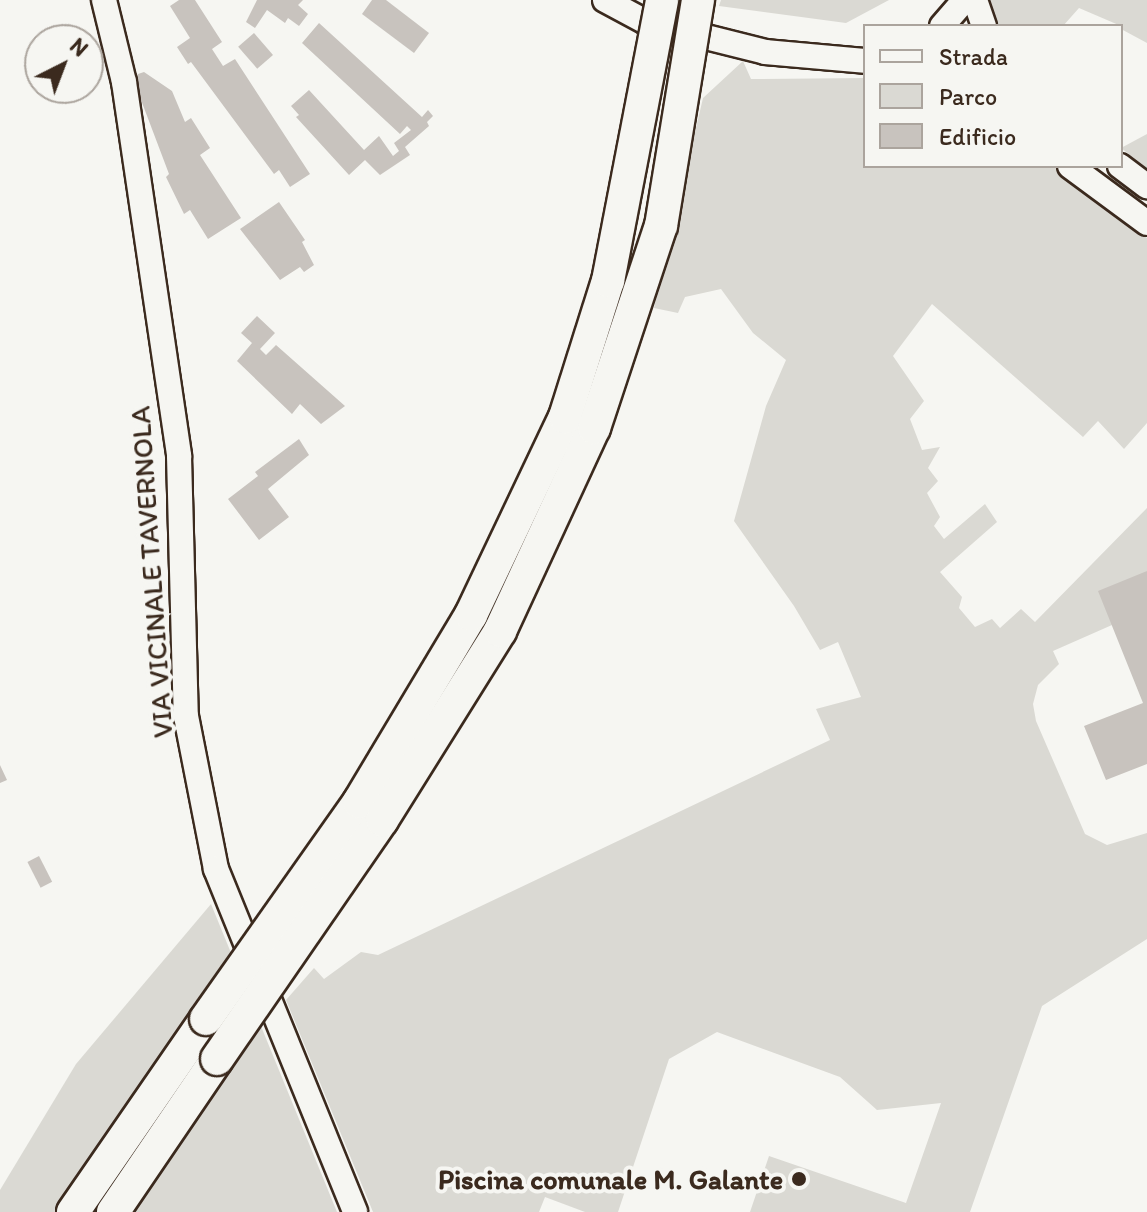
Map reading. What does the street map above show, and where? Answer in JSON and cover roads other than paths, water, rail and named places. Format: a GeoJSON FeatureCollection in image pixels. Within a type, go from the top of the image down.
{"type":"FeatureCollection","features":[{"type":"Feature","properties":{"kind":"highway"},"geometry":{"type":"LineString","coordinates":[[73,1212],[359,802],[471,615],[565,417],[608,281],[662,0]]}},
{"type":"Feature","properties":{"kind":"highway"},"geometry":{"type":"LineString","coordinates":[[113,1212],[382,820],[500,631],[594,428],[661,226],[698,0]]}},
{"type":"Feature","properties":{"kind":"highway"},"geometry":{"type":"LineString","coordinates":[[130,1212],[164,1135]]}},
{"type":"Feature","properties":{"kind":"street","name":"VIA VICINALE TAVERNOLA"},"geometry":{"type":"LineString","coordinates":[[104,0],[124,82],[179,456],[186,716],[216,869],[355,1212]]}},
{"type":"Feature","properties":{"kind":"street"},"geometry":{"type":"LineString","coordinates":[[605,0],[646,22],[765,52],[863,61]]}},
{"type":"Feature","properties":{"kind":"street"},"geometry":{"type":"LineString","coordinates":[[944,24],[965,0]]}},
{"type":"Feature","properties":{"kind":"street"},"geometry":{"type":"LineString","coordinates":[[975,0],[983,24]]}},
{"type":"Feature","properties":{"kind":"street"},"geometry":{"type":"LineString","coordinates":[[1073,168],[1147,223]]}},
{"type":"Feature","properties":{"kind":"street"},"geometry":{"type":"LineString","coordinates":[[1123,168],[1147,186]]}},
{"type":"Feature","properties":{"kind":"place","name":"Piscina comunale M. Galante"},"geometry":{"type":"Point","coordinates":[799,1179]}}]}
